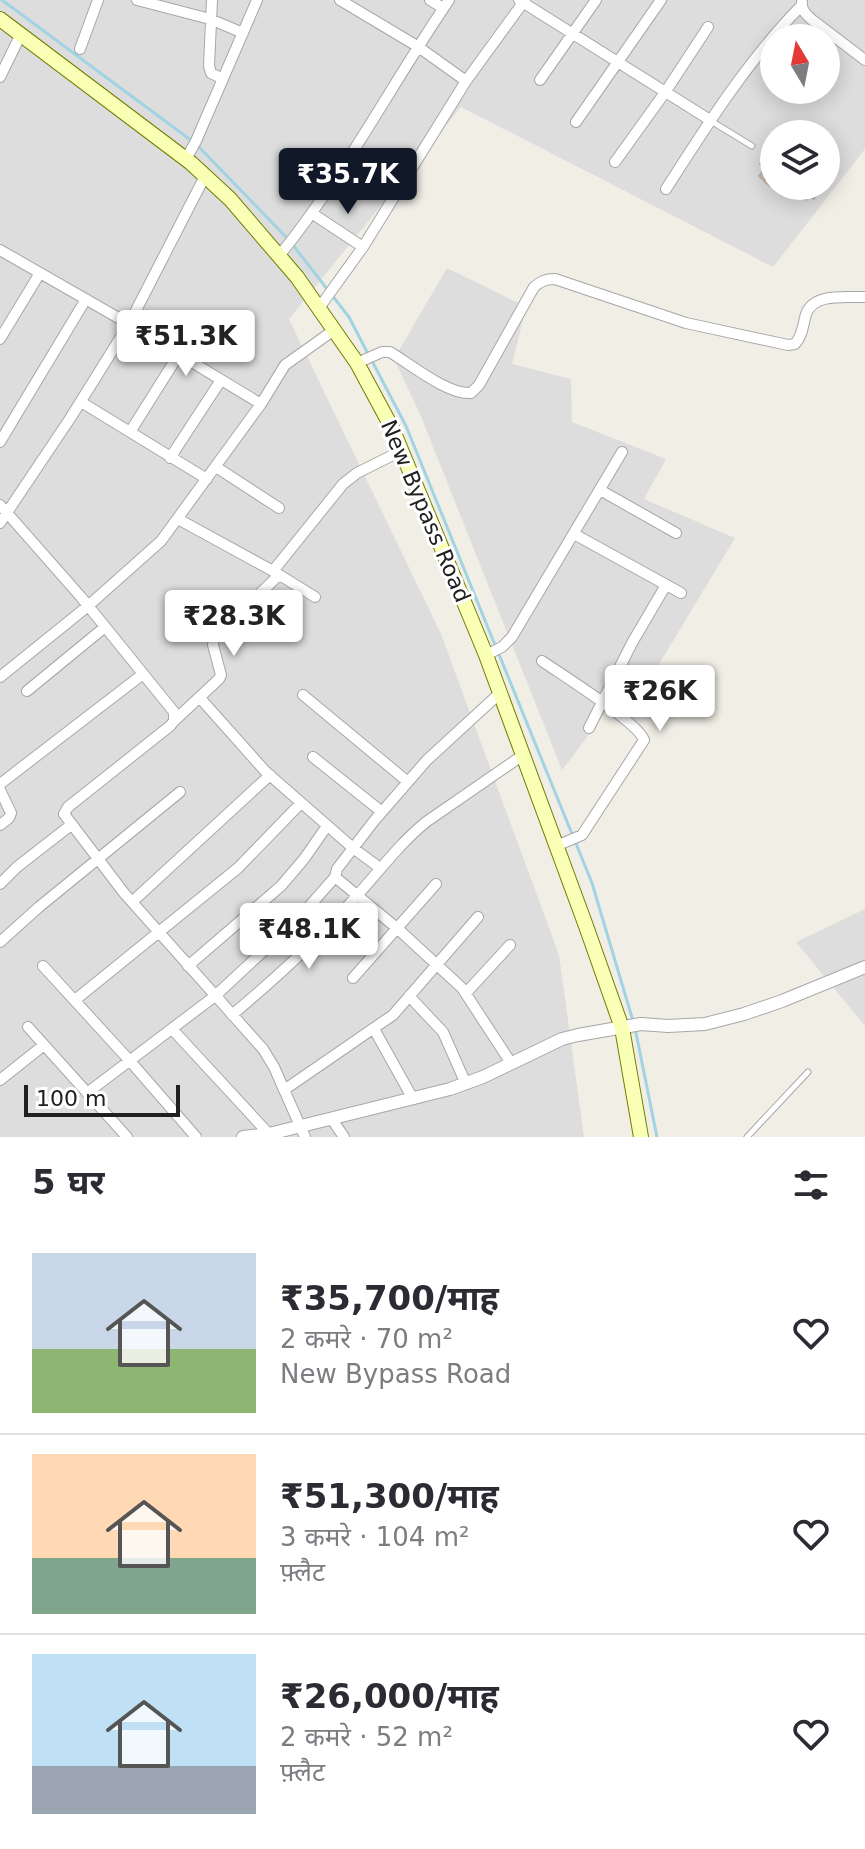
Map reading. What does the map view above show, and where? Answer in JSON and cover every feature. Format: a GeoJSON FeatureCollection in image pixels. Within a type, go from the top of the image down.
{"type":"FeatureCollection","features":[{"type":"Feature","properties":{"kind":"main road","name":"New Bypass Road"},"geometry":{"type":"LineString","coordinates":[[0,19],[191,151],[205,176],[327,298],[334,330],[380,404],[494,651],[500,693],[625,1027],[641,1137]]}},
{"type":"Feature","properties":{"kind":"street"},"geometry":{"type":"LineString","coordinates":[[80,49],[98,0]]}},
{"type":"Feature","properties":{"kind":"street"},"geometry":{"type":"LineString","coordinates":[[137,0],[210,19],[243,33]]}},
{"type":"Feature","properties":{"kind":"street"},"geometry":{"type":"LineString","coordinates":[[212,0],[209,70],[223,79]]}},
{"type":"Feature","properties":{"kind":"street"},"geometry":{"type":"LineString","coordinates":[[191,151],[257,0]]}},
{"type":"Feature","properties":{"kind":"street"},"geometry":{"type":"LineString","coordinates":[[340,0],[417,46],[466,81]]}},
{"type":"Feature","properties":{"kind":"street"},"geometry":{"type":"LineString","coordinates":[[282,252],[313,214],[446,4],[430,0]]}},
{"type":"Feature","properties":{"kind":"street"},"geometry":{"type":"LineString","coordinates":[[540,80],[596,0]]}},
{"type":"Feature","properties":{"kind":"street"},"geometry":{"type":"LineString","coordinates":[[576,122],[661,0]]}},
{"type":"Feature","properties":{"kind":"street"},"geometry":{"type":"LineString","coordinates":[[327,298],[363,247],[466,81],[522,1],[710,120]]}},
{"type":"Feature","properties":{"kind":"street"},"geometry":{"type":"LineString","coordinates":[[666,189],[710,120],[802,3],[811,19],[865,60]]}},
{"type":"Feature","properties":{"kind":"street"},"geometry":{"type":"LineString","coordinates":[[615,162],[708,27]]}},
{"type":"Feature","properties":{"kind":"street"},"geometry":{"type":"LineString","coordinates":[[0,77],[21,34]]}},
{"type":"Feature","properties":{"kind":"street"},"geometry":{"type":"LineString","coordinates":[[0,523],[129,324],[205,176]]}},
{"type":"Feature","properties":{"kind":"street"},"geometry":{"type":"LineString","coordinates":[[313,214],[363,247]]}},
{"type":"Feature","properties":{"kind":"street"},"geometry":{"type":"LineString","coordinates":[[0,250],[261,404]]}},
{"type":"Feature","properties":{"kind":"street"},"geometry":{"type":"LineString","coordinates":[[0,339],[40,273]]}},
{"type":"Feature","properties":{"kind":"street"},"geometry":{"type":"LineString","coordinates":[[357,363],[382,352],[390,352],[438,382],[462,393],[471,393],[479,385],[534,287],[547,279],[555,279],[686,323],[788,345],[795,344],[799,339],[806,314],[814,302],[829,298],[865,297]]}},
{"type":"Feature","properties":{"kind":"street"},"geometry":{"type":"LineString","coordinates":[[0,442],[86,299]]}},
{"type":"Feature","properties":{"kind":"street"},"geometry":{"type":"LineString","coordinates":[[0,677],[88,606],[153,548],[216,467],[285,365],[334,330]]}},
{"type":"Feature","properties":{"kind":"street"},"geometry":{"type":"LineString","coordinates":[[130,432],[179,354]]}},
{"type":"Feature","properties":{"kind":"street"},"geometry":{"type":"LineString","coordinates":[[170,458],[221,380]]}},
{"type":"Feature","properties":{"kind":"street"},"geometry":{"type":"LineString","coordinates":[[81,402],[207,479]]}},
{"type":"Feature","properties":{"kind":"street"},"geometry":{"type":"LineString","coordinates":[[302,1132],[263,1049],[158,933],[64,814],[68,807],[216,683],[221,675],[214,638],[276,573],[343,484],[357,473],[401,451]]}},
{"type":"Feature","properties":{"kind":"street"},"geometry":{"type":"LineString","coordinates":[[494,651],[512,637],[622,452]]}},
{"type":"Feature","properties":{"kind":"street"},"geometry":{"type":"LineString","coordinates":[[216,467],[279,508]]}},
{"type":"Feature","properties":{"kind":"street"},"geometry":{"type":"LineString","coordinates":[[600,490],[676,533]]}},
{"type":"Feature","properties":{"kind":"street"},"geometry":{"type":"LineString","coordinates":[[0,505],[174,712],[174,721]]}},
{"type":"Feature","properties":{"kind":"street"},"geometry":{"type":"LineString","coordinates":[[178,519],[315,597]]}},
{"type":"Feature","properties":{"kind":"street"},"geometry":{"type":"LineString","coordinates":[[574,534],[681,593]]}},
{"type":"Feature","properties":{"kind":"street"},"geometry":{"type":"LineString","coordinates":[[589,728],[632,643],[666,585]]}},
{"type":"Feature","properties":{"kind":"street"},"geometry":{"type":"LineString","coordinates":[[27,691],[105,627]]}},
{"type":"Feature","properties":{"kind":"street"},"geometry":{"type":"LineString","coordinates":[[542,661],[603,702],[641,732],[644,740],[584,832],[556,846]]}},
{"type":"Feature","properties":{"kind":"street"},"geometry":{"type":"LineString","coordinates":[[0,825],[11,813],[0,787],[143,674]]}},
{"type":"Feature","properties":{"kind":"street"},"geometry":{"type":"LineString","coordinates":[[87,1093],[215,996],[299,918],[335,877],[337,869],[353,848],[408,782],[446,741],[500,693]]}},
{"type":"Feature","properties":{"kind":"street"},"geometry":{"type":"LineString","coordinates":[[303,695],[408,782]]}},
{"type":"Feature","properties":{"kind":"street"},"geometry":{"type":"LineString","coordinates":[[200,698],[270,775],[380,868]]}},
{"type":"Feature","properties":{"kind":"street"},"geometry":{"type":"LineString","coordinates":[[232,1015],[299,957],[403,842],[426,822],[523,755]]}},
{"type":"Feature","properties":{"kind":"street"},"geometry":{"type":"LineString","coordinates":[[313,757],[382,812]]}},
{"type":"Feature","properties":{"kind":"street"},"geometry":{"type":"LineString","coordinates":[[132,902],[270,775]]}},
{"type":"Feature","properties":{"kind":"street"},"geometry":{"type":"LineString","coordinates":[[0,942],[97,858],[180,792]]}},
{"type":"Feature","properties":{"kind":"street"},"geometry":{"type":"LineString","coordinates":[[75,1000],[238,868],[301,803]]}},
{"type":"Feature","properties":{"kind":"street"},"geometry":{"type":"LineString","coordinates":[[0,884],[71,825]]}},
{"type":"Feature","properties":{"kind":"street"},"geometry":{"type":"LineString","coordinates":[[188,966],[281,886],[327,826]]}},
{"type":"Feature","properties":{"kind":"street"},"geometry":{"type":"LineString","coordinates":[[335,877],[398,929],[466,993],[511,1063]]}},
{"type":"Feature","properties":{"kind":"street"},"geometry":{"type":"LineString","coordinates":[[353,978],[436,884]]}},
{"type":"Feature","properties":{"kind":"street"},"geometry":{"type":"LineString","coordinates":[[284,1090],[393,1015],[478,917]]}},
{"type":"Feature","properties":{"kind":"street"},"geometry":{"type":"LineString","coordinates":[[466,993],[510,945]]}},
{"type":"Feature","properties":{"kind":"street"},"geometry":{"type":"LineString","coordinates":[[43,966],[196,1137]]}},
{"type":"Feature","properties":{"kind":"street"},"geometry":{"type":"LineString","coordinates":[[243,1137],[302,1132],[331,1118],[466,1084],[562,1039],[641,1024],[705,1024],[744,1014],[865,967]]}},
{"type":"Feature","properties":{"kind":"street"},"geometry":{"type":"LineString","coordinates":[[409,996],[443,1032],[466,1084]]}},
{"type":"Feature","properties":{"kind":"street"},"geometry":{"type":"LineString","coordinates":[[28,1027],[127,1137]]}},
{"type":"Feature","properties":{"kind":"street"},"geometry":{"type":"LineString","coordinates":[[172,1029],[269,1134]]}},
{"type":"Feature","properties":{"kind":"street"},"geometry":{"type":"LineString","coordinates":[[374,1029],[413,1099]]}},
{"type":"Feature","properties":{"kind":"street"},"geometry":{"type":"LineString","coordinates":[[0,1080],[44,1045]]}},
{"type":"Feature","properties":{"kind":"street"},"geometry":{"type":"LineString","coordinates":[[331,1118],[344,1137]]}},
{"type":"Feature","properties":{"kind":"lane"},"geometry":{"type":"LineString","coordinates":[[710,120],[752,146]]}},
{"type":"Feature","properties":{"kind":"lane"},"geometry":{"type":"LineString","coordinates":[[747,1137],[808,1072]]}},
{"type":"Feature","properties":{"kind":"shaded area"},"geometry":{"type":"Polygon","coordinates":[[[0,0],[865,0],[865,149],[840,181],[840,120],[760,120],[760,200],[825,200],[773,267],[461,107],[289,319],[441,634],[559,955],[584,1137],[0,1137],[0,0]]]}},
{"type":"Feature","properties":{"kind":"shaded area"},"geometry":{"type":"Polygon","coordinates":[[[447,268],[526,307],[512,364],[571,379],[572,422],[666,459],[644,499],[735,538],[626,719],[611,706],[562,770],[420,414],[394,359],[447,268]]]}},
{"type":"Feature","properties":{"kind":"shaded area"},"geometry":{"type":"Polygon","coordinates":[[[865,909],[865,1026],[796,942],[865,909]]]}},
{"type":"Feature","properties":{"kind":"waterway"},"geometry":{"type":"LineString","coordinates":[[2,0],[192,141]]}},
{"type":"Feature","properties":{"kind":"waterway"},"geometry":{"type":"LineString","coordinates":[[198,146],[287,238]]}},
{"type":"Feature","properties":{"kind":"waterway"},"geometry":{"type":"LineString","coordinates":[[292,244],[349,317],[367,352]]}},
{"type":"Feature","properties":{"kind":"waterway"},"geometry":{"type":"LineString","coordinates":[[371,359],[406,426],[495,645]]}},
{"type":"Feature","properties":{"kind":"waterway"},"geometry":{"type":"LineString","coordinates":[[498,652],[572,834]]}},
{"type":"Feature","properties":{"kind":"waterway"},"geometry":{"type":"LineString","coordinates":[[575,841],[592,883],[633,1021]]}},
{"type":"Feature","properties":{"kind":"waterway"},"geometry":{"type":"LineString","coordinates":[[635,1028],[657,1137]]}}]}
